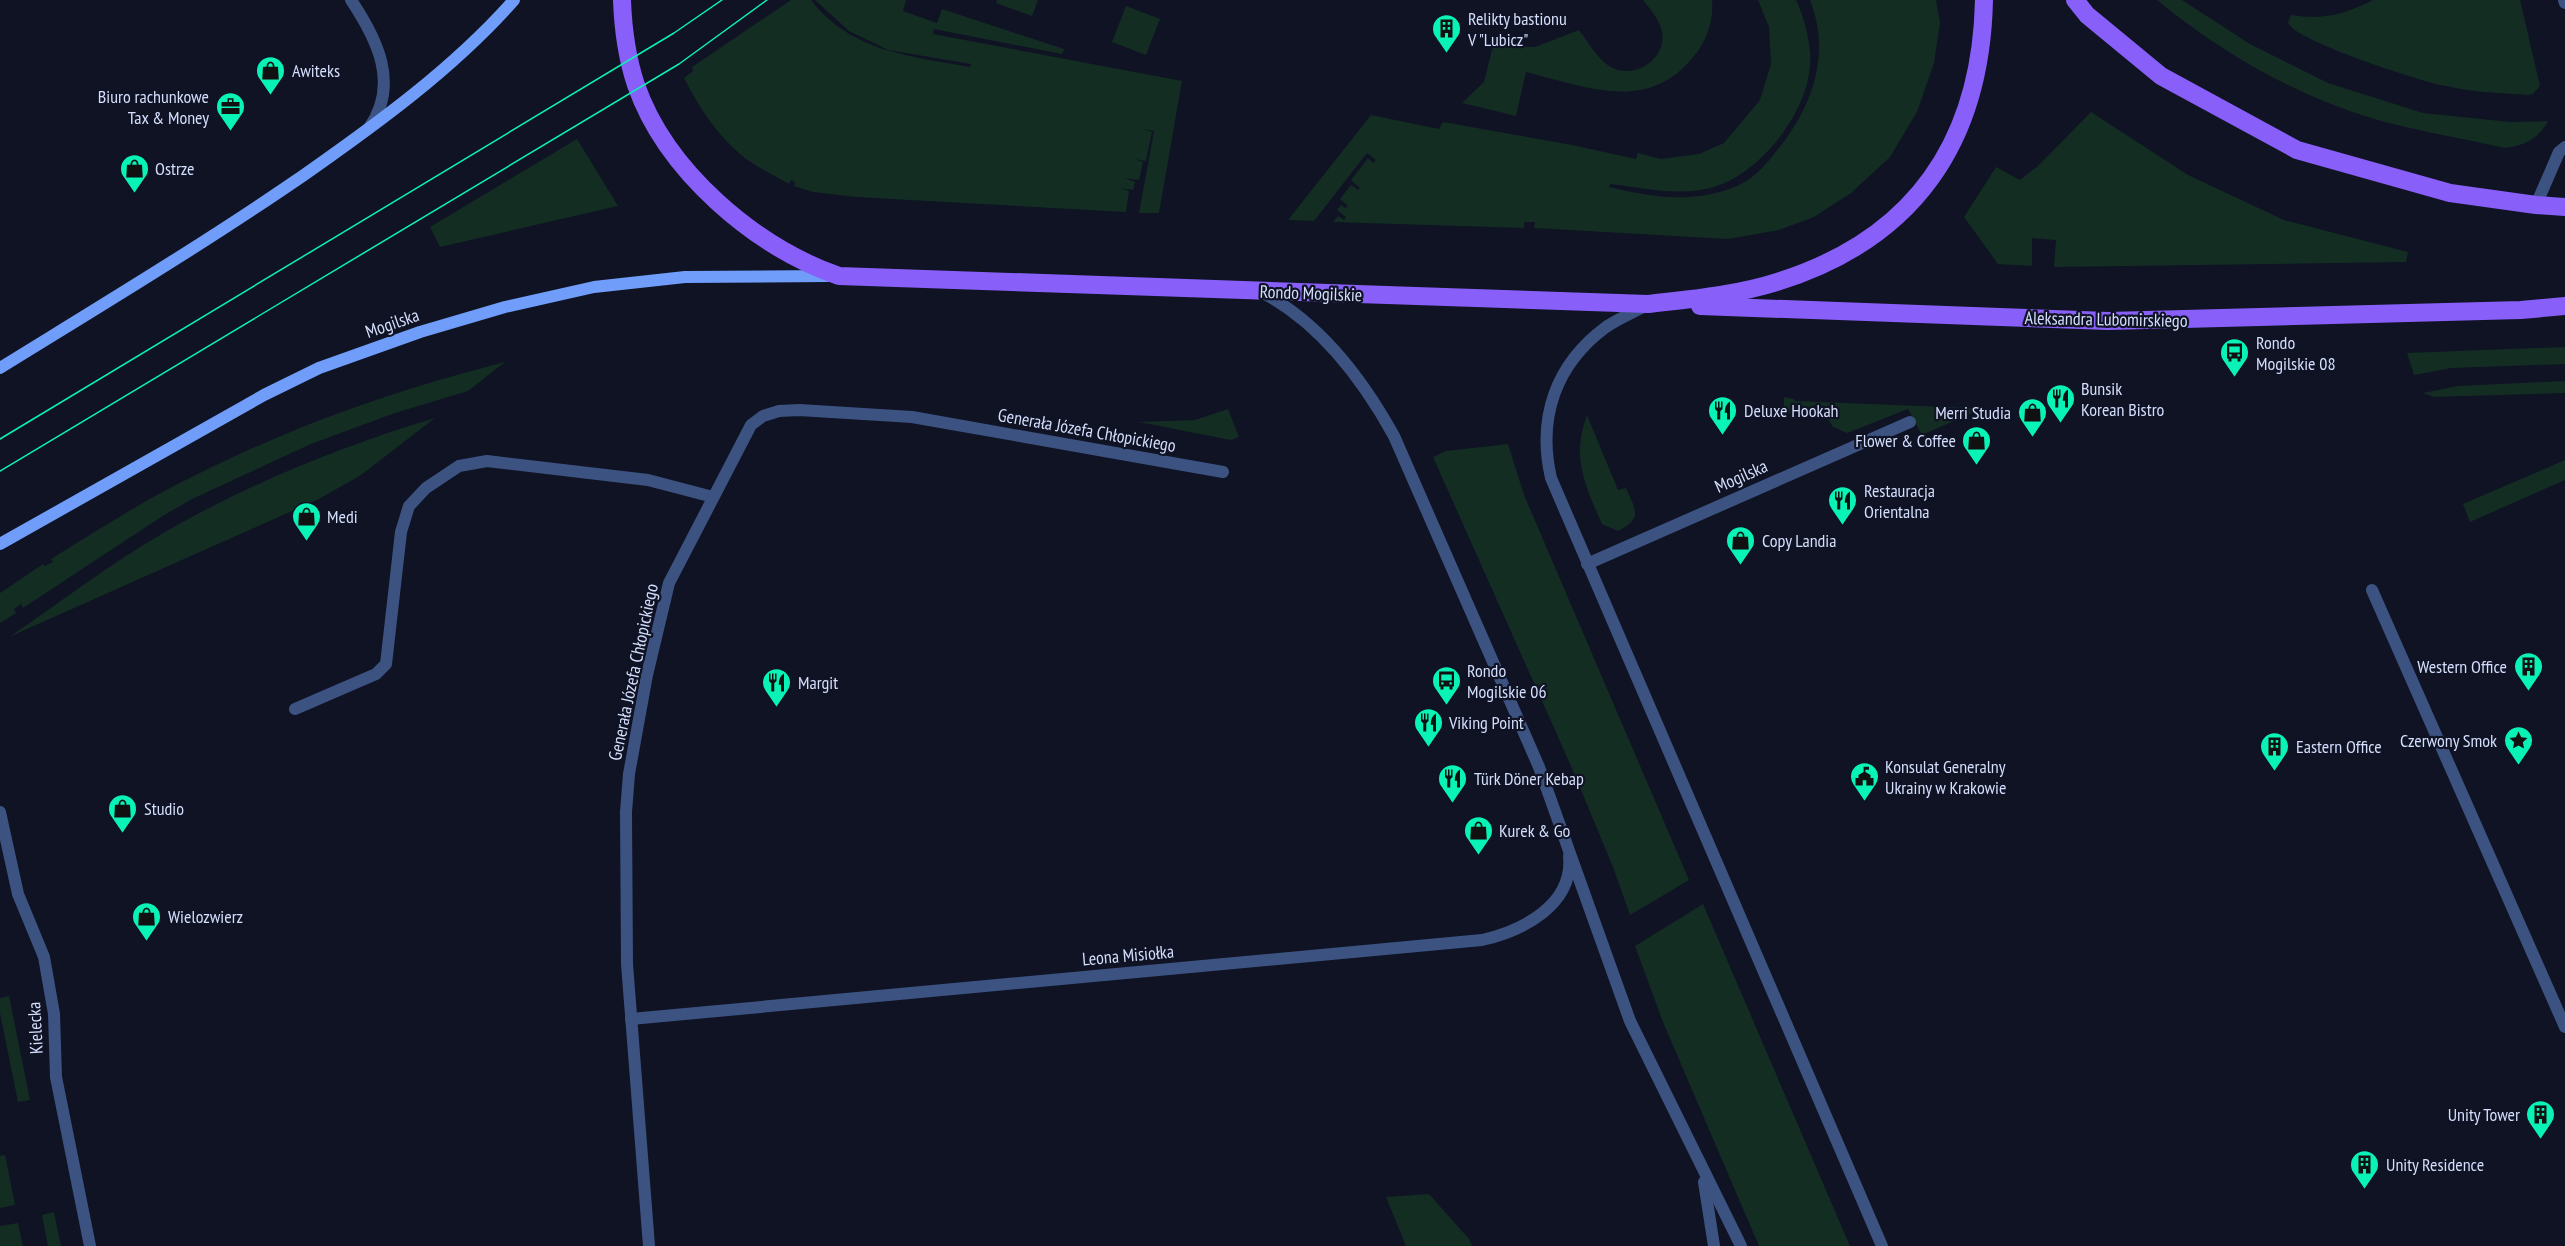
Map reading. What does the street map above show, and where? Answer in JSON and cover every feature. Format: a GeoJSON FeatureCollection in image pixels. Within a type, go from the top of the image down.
{"type":"FeatureCollection","features":[{"type":"Feature","properties":{"kind":"main road"},"geometry":{"type":"LineString","coordinates":[[0,369],[245,215],[365,132],[442,70],[514,0]]}},
{"type":"Feature","properties":{"kind":"main road","name":"Rondo Mogilskie"},"geometry":{"type":"LineString","coordinates":[[622,0],[629,60],[644,106],[661,138],[716,200],[763,238],[796,258],[839,276],[1647,304],[1736,292],[1777,282],[1812,269],[1846,251],[1895,217],[1929,182],[1957,136],[1967,111],[1980,59],[1984,0]]}},
{"type":"Feature","properties":{"kind":"main road"},"geometry":{"type":"LineString","coordinates":[[2075,0],[2095,22],[2161,76],[2297,150],[2450,193],[2565,207]]}},
{"type":"Feature","properties":{"kind":"main road","name":"Mogilska"},"geometry":{"type":"LineString","coordinates":[[0,544],[264,394],[319,368],[420,332],[505,307],[594,287],[685,277],[839,276]]}},
{"type":"Feature","properties":{"kind":"main road","name":"Aleksandra Lubomirskiego"},"geometry":{"type":"LineString","coordinates":[[1647,304],[2108,321],[2521,310],[2565,306]]}},
{"type":"Feature","properties":{"kind":"street"},"geometry":{"type":"LineString","coordinates":[[351,0],[377,45],[385,76],[385,91],[376,118],[365,132]]}},
{"type":"Feature","properties":{"kind":"street"},"geometry":{"type":"LineString","coordinates":[[2536,205],[2559,152],[2565,147]]}},
{"type":"Feature","properties":{"kind":"street"},"geometry":{"type":"LineString","coordinates":[[1259,291],[1284,304],[1299,316],[1346,364],[1382,414],[1406,460],[1539,767],[1630,1021],[1740,1246]]}},
{"type":"Feature","properties":{"kind":"street"},"geometry":{"type":"LineString","coordinates":[[1647,304],[1607,327],[1573,361],[1551,401],[1546,435],[1551,478],[1882,1246]]}},
{"type":"Feature","properties":{"kind":"street","name":"Generała Józefa Chłopickiego"},"geometry":{"type":"LineString","coordinates":[[649,1246],[630,1018],[626,912],[629,774],[647,675],[669,583],[751,425],[763,416],[779,411],[799,410],[912,417],[1223,472]]}},
{"type":"Feature","properties":{"kind":"street","name":"Mogilska"},"geometry":{"type":"LineString","coordinates":[[1587,564],[1910,422]]}},
{"type":"Feature","properties":{"kind":"street"},"geometry":{"type":"LineString","coordinates":[[296,709],[376,674],[386,664],[401,532],[409,506],[426,488],[459,466],[487,461],[648,480],[713,497]]}},
{"type":"Feature","properties":{"kind":"street"},"geometry":{"type":"LineString","coordinates":[[2373,590],[2565,1027]]}},
{"type":"Feature","properties":{"kind":"street","name":"Kielecka"},"geometry":{"type":"LineString","coordinates":[[0,812],[18,894],[44,957],[54,1014],[56,1077],[90,1246]]}},
{"type":"Feature","properties":{"kind":"street","name":"Leona Misiołka"},"geometry":{"type":"LineString","coordinates":[[630,1018],[1482,940],[1509,933],[1533,920],[1554,903],[1564,889],[1570,869],[1567,843]]}},
{"type":"Feature","properties":{"kind":"street"},"geometry":{"type":"LineString","coordinates":[[1700,1166],[1714,1246]]}},
{"type":"Feature","properties":{"kind":"green space"},"geometry":{"type":"Polygon","coordinates":[[[791,0],[811,0],[844,31],[883,49],[904,55],[970,67],[971,64],[888,50],[849,31],[815,0],[906,0],[903,11],[937,23],[942,9],[1064,49],[1062,54],[934,29],[933,34],[1182,81],[1159,213],[1139,213],[1154,131],[1142,129],[1152,132],[1146,161],[1134,159],[1143,162],[1139,180],[1125,178],[1135,182],[1133,190],[1120,188],[1129,191],[1126,212],[856,197],[813,192],[794,186],[795,182],[791,180],[789,184],[764,170],[740,154],[715,128],[684,78],[693,71],[692,67],[791,0]]]}},
{"type":"Feature","properties":{"kind":"green space"},"geometry":{"type":"Polygon","coordinates":[[[997,0],[1038,0],[1032,16],[996,3],[997,0]]]}},
{"type":"Feature","properties":{"kind":"green space"},"geometry":{"type":"Polygon","coordinates":[[[1643,0],[1712,0],[1711,23],[1699,50],[1676,74],[1657,85],[1637,91],[1594,89],[1526,72],[1516,116],[1462,103],[1484,82],[1493,46],[1535,47],[1579,30],[1609,66],[1628,71],[1646,65],[1659,51],[1662,32],[1657,19],[1643,0]]]}},
{"type":"Feature","properties":{"kind":"green space"},"geometry":{"type":"Polygon","coordinates":[[[1758,0],[1796,0],[1808,40],[1809,73],[1804,94],[1781,136],[1748,169],[1729,181],[1710,188],[1673,191],[1610,184],[1609,187],[1658,196],[1691,197],[1723,191],[1745,182],[1761,169],[1779,148],[1791,132],[1809,97],[1815,78],[1819,40],[1810,0],[1936,0],[1940,23],[1934,63],[1917,112],[1890,157],[1851,193],[1814,217],[1779,230],[1728,239],[1534,228],[1535,222],[1524,222],[1524,228],[1333,222],[1338,216],[1344,220],[1346,217],[1337,210],[1341,205],[1345,208],[1348,206],[1340,199],[1351,185],[1358,190],[1360,188],[1351,180],[1368,158],[1373,163],[1376,160],[1367,153],[1314,221],[1288,220],[1371,115],[1439,129],[1443,122],[1636,159],[1638,153],[1661,159],[1699,154],[1724,143],[1760,100],[1771,64],[1769,27],[1758,0]]]}},
{"type":"Feature","properties":{"kind":"green space"},"geometry":{"type":"Polygon","coordinates":[[[2157,0],[2182,0],[2250,44],[2328,83],[2423,113],[2510,122],[2548,121],[2531,140],[2505,148],[2385,122],[2323,101],[2265,73],[2209,39],[2157,0]]]}},
{"type":"Feature","properties":{"kind":"green space"},"geometry":{"type":"Polygon","coordinates":[[[2373,0],[2520,0],[2540,86],[2533,94],[2528,95],[2473,91],[2441,85],[2384,68],[2334,49],[2296,31],[2288,23],[2291,15],[2314,17],[2333,15],[2373,0]]]}},
{"type":"Feature","properties":{"kind":"green space"},"geometry":{"type":"Polygon","coordinates":[[[1126,6],[1160,19],[1146,55],[1112,42],[1126,6]]]}},
{"type":"Feature","properties":{"kind":"green space"},"geometry":{"type":"Polygon","coordinates":[[[2091,112],[2188,175],[2284,220],[2408,252],[2406,262],[2054,267],[2056,240],[2032,238],[2032,266],[1998,264],[1964,217],[1996,167],[2020,180],[2038,166],[2091,112]]]}},
{"type":"Feature","properties":{"kind":"green space"},"geometry":{"type":"Polygon","coordinates":[[[577,139],[618,206],[440,247],[430,227],[577,139]]]}},
{"type":"Feature","properties":{"kind":"green space"},"geometry":{"type":"Polygon","coordinates":[[[2565,347],[2565,364],[2451,368],[2414,375],[2407,353],[2565,347]]]}},
{"type":"Feature","properties":{"kind":"green space"},"geometry":{"type":"Polygon","coordinates":[[[505,362],[468,391],[395,413],[311,444],[192,499],[23,608],[21,604],[14,609],[16,613],[0,623],[0,593],[43,564],[45,566],[53,562],[51,559],[104,526],[175,485],[270,441],[346,410],[424,384],[505,362]]]}},
{"type":"Feature","properties":{"kind":"green space"},"geometry":{"type":"Polygon","coordinates":[[[2565,381],[2565,393],[2434,397],[2423,393],[2458,386],[2565,381]]]}},
{"type":"Feature","properties":{"kind":"green space"},"geometry":{"type":"Polygon","coordinates":[[[1784,397],[1795,401],[1972,408],[1972,413],[1922,435],[1908,409],[1847,433],[1833,427],[1819,404],[1784,415],[1784,397]]]}},
{"type":"Feature","properties":{"kind":"green space"},"geometry":{"type":"Polygon","coordinates":[[[1228,409],[1239,437],[1231,440],[1139,422],[1195,420],[1228,409]]]}},
{"type":"Feature","properties":{"kind":"green space"},"geometry":{"type":"Polygon","coordinates":[[[1587,415],[1618,490],[1626,488],[1634,508],[1634,518],[1618,531],[1602,524],[1582,471],[1580,445],[1587,415]]]}},
{"type":"Feature","properties":{"kind":"green space"},"geometry":{"type":"Polygon","coordinates":[[[435,418],[361,475],[319,499],[9,637],[125,557],[165,532],[230,497],[331,453],[435,418]]]}},
{"type":"Feature","properties":{"kind":"green space"},"geometry":{"type":"Polygon","coordinates":[[[1508,444],[1524,495],[1689,880],[1630,915],[1613,867],[1571,766],[1433,457],[1446,451],[1508,444]]]}},
{"type":"Feature","properties":{"kind":"green space"},"geometry":{"type":"Polygon","coordinates":[[[2565,460],[2565,480],[2470,522],[2463,504],[2565,460]]]}},
{"type":"Feature","properties":{"kind":"green space"},"geometry":{"type":"Polygon","coordinates":[[[1703,904],[1850,1246],[1759,1246],[1663,1022],[1635,946],[1703,904]]]}},
{"type":"Feature","properties":{"kind":"green space"},"geometry":{"type":"Polygon","coordinates":[[[9,996],[30,1100],[18,1102],[0,1013],[0,998],[9,996]]]}},
{"type":"Feature","properties":{"kind":"green space"},"geometry":{"type":"Polygon","coordinates":[[[5,1155],[15,1205],[0,1208],[0,1156],[5,1155]]]}},
{"type":"Feature","properties":{"kind":"green space"},"geometry":{"type":"Polygon","coordinates":[[[1429,1194],[1469,1239],[1472,1246],[1406,1246],[1386,1197],[1429,1194]]]}},
{"type":"Feature","properties":{"kind":"green space"},"geometry":{"type":"Polygon","coordinates":[[[54,1212],[61,1246],[48,1246],[42,1215],[54,1212]]]}},
{"type":"Feature","properties":{"kind":"green space"},"geometry":{"type":"Polygon","coordinates":[[[18,1223],[23,1246],[0,1246],[0,1226],[18,1223]]]}},
{"type":"Feature","properties":{"kind":"tram line"},"geometry":{"type":"LineString","coordinates":[[0,439],[674,33],[722,0]]}},
{"type":"Feature","properties":{"kind":"tram line"},"geometry":{"type":"LineString","coordinates":[[0,471],[679,64],[767,0]]}},
{"type":"Feature","properties":{"kind":"place","name":"Relikty bastionu V \"Lubicz\""},"geometry":{"type":"Point","coordinates":[1447,54]}},
{"type":"Feature","properties":{"kind":"place","name":"Awiteks"},"geometry":{"type":"Point","coordinates":[271,96]}},
{"type":"Feature","properties":{"kind":"place","name":"Biuro rachunkowe Tax & Money"},"geometry":{"type":"Point","coordinates":[230,132]}},
{"type":"Feature","properties":{"kind":"place","name":"Ostrze"},"geometry":{"type":"Point","coordinates":[134,194]}},
{"type":"Feature","properties":{"kind":"place","name":"Rondo Mogilskie 08"},"geometry":{"type":"Point","coordinates":[2235,378]}},
{"type":"Feature","properties":{"kind":"place","name":"Bunsik Korean Bistro"},"geometry":{"type":"Point","coordinates":[2060,424]}},
{"type":"Feature","properties":{"kind":"place","name":"Deluxe Hookah"},"geometry":{"type":"Point","coordinates":[1723,436]}},
{"type":"Feature","properties":{"kind":"place","name":"Merri Studia"},"geometry":{"type":"Point","coordinates":[2032,438]}},
{"type":"Feature","properties":{"kind":"place","name":"Flower & Coffee"},"geometry":{"type":"Point","coordinates":[1977,466]}},
{"type":"Feature","properties":{"kind":"place","name":"Restauracja Orientalna"},"geometry":{"type":"Point","coordinates":[1843,526]}},
{"type":"Feature","properties":{"kind":"place","name":"Medi"},"geometry":{"type":"Point","coordinates":[306,542]}},
{"type":"Feature","properties":{"kind":"place","name":"Copy Landia"},"geometry":{"type":"Point","coordinates":[1741,566]}},
{"type":"Feature","properties":{"kind":"place","name":"Western Office"},"geometry":{"type":"Point","coordinates":[2528,692]}},
{"type":"Feature","properties":{"kind":"place","name":"Rondo Mogilskie 06"},"geometry":{"type":"Point","coordinates":[1446,706]}},
{"type":"Feature","properties":{"kind":"place","name":"Margit"},"geometry":{"type":"Point","coordinates":[777,708]}},
{"type":"Feature","properties":{"kind":"place","name":"Viking Point"},"geometry":{"type":"Point","coordinates":[1428,748]}},
{"type":"Feature","properties":{"kind":"place","name":"Czerwony Smok"},"geometry":{"type":"Point","coordinates":[2518,766]}},
{"type":"Feature","properties":{"kind":"place","name":"Eastern Office"},"geometry":{"type":"Point","coordinates":[2275,772]}},
{"type":"Feature","properties":{"kind":"place","name":"Konsulat Generalny Ukrainy w Krakowie"},"geometry":{"type":"Point","coordinates":[1864,802]}},
{"type":"Feature","properties":{"kind":"place","name":"Türk Döner Kebap"},"geometry":{"type":"Point","coordinates":[1453,804]}},
{"type":"Feature","properties":{"kind":"place","name":"Studio"},"geometry":{"type":"Point","coordinates":[123,834]}},
{"type":"Feature","properties":{"kind":"place","name":"Kurek & Go"},"geometry":{"type":"Point","coordinates":[1478,856]}},
{"type":"Feature","properties":{"kind":"place","name":"Wielozwierz"},"geometry":{"type":"Point","coordinates":[147,942]}},
{"type":"Feature","properties":{"kind":"place","name":"Unity Tower"},"geometry":{"type":"Point","coordinates":[2541,1140]}},
{"type":"Feature","properties":{"kind":"place","name":"Unity Residence"},"geometry":{"type":"Point","coordinates":[2365,1190]}}]}
